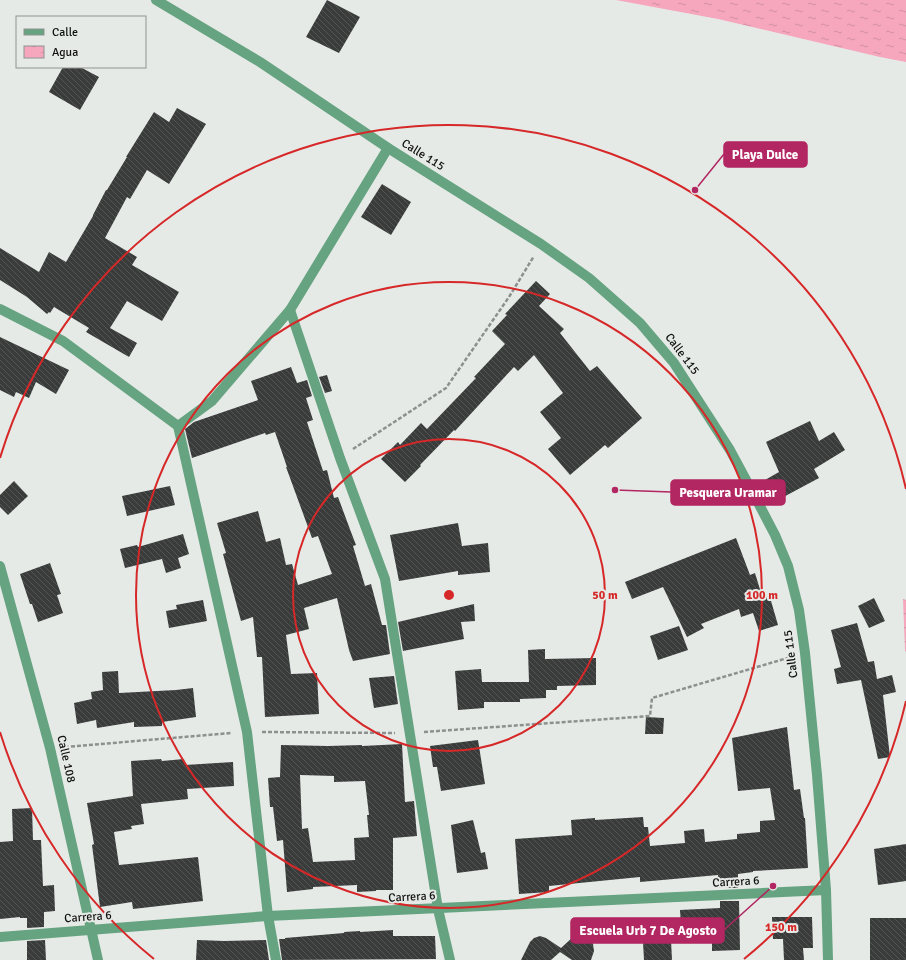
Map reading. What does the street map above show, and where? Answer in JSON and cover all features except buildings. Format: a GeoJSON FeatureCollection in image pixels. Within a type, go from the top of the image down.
{"type":"FeatureCollection","features":[{"type":"Feature","properties":{"kind":"street","name":"Calle 115"},"geometry":{"type":"LineString","coordinates":[[156,0],[260,62],[388,148],[541,244],[589,278],[640,323],[674,363],[730,450],[775,535],[788,566],[799,610],[805,653],[826,890],[828,960]]}},
{"type":"Feature","properties":{"kind":"street"},"geometry":{"type":"LineString","coordinates":[[178,426],[212,401],[290,310],[388,148]]}},
{"type":"Feature","properties":{"kind":"street"},"geometry":{"type":"LineString","coordinates":[[0,309],[63,341],[178,426],[247,732],[268,916],[276,960]]}},
{"type":"Feature","properties":{"kind":"street"},"geometry":{"type":"LineString","coordinates":[[290,310],[340,458],[385,579],[438,909],[450,960]]}},
{"type":"Feature","properties":{"kind":"street","name":"Calle 108"},"geometry":{"type":"LineString","coordinates":[[0,566],[50,748],[98,960]]}},
{"type":"Feature","properties":{"kind":"street","name":"Carrera 6"},"geometry":{"type":"LineString","coordinates":[[0,937],[268,916],[826,890]]}},
{"type":"Feature","properties":{"kind":"path"},"geometry":{"type":"LineString","coordinates":[[340,458],[446,388],[509,297],[541,244]]}},
{"type":"Feature","properties":{"kind":"path"},"geometry":{"type":"LineString","coordinates":[[50,748],[247,732],[410,733],[650,716],[652,698],[805,653]]}},
{"type":"Feature","properties":{"kind":"water"},"geometry":{"type":"Polygon","coordinates":[[[616,0],[906,0],[906,62],[718,19],[616,0]]]}},
{"type":"Feature","properties":{"kind":"water"},"geometry":{"type":"Polygon","coordinates":[[[903,599],[906,600],[906,652],[905,651],[903,599]]]}},
{"type":"Feature","properties":{"kind":"place","name":"Playa Dulce"},"geometry":{"type":"Point","coordinates":[695,190]}},
{"type":"Feature","properties":{"kind":"place","name":"Pesquera Uramar"},"geometry":{"type":"Point","coordinates":[615,490]}},
{"type":"Feature","properties":{"kind":"place","name":"Escuela Urb 7 De Agosto"},"geometry":{"type":"Point","coordinates":[773,886]}}]}
